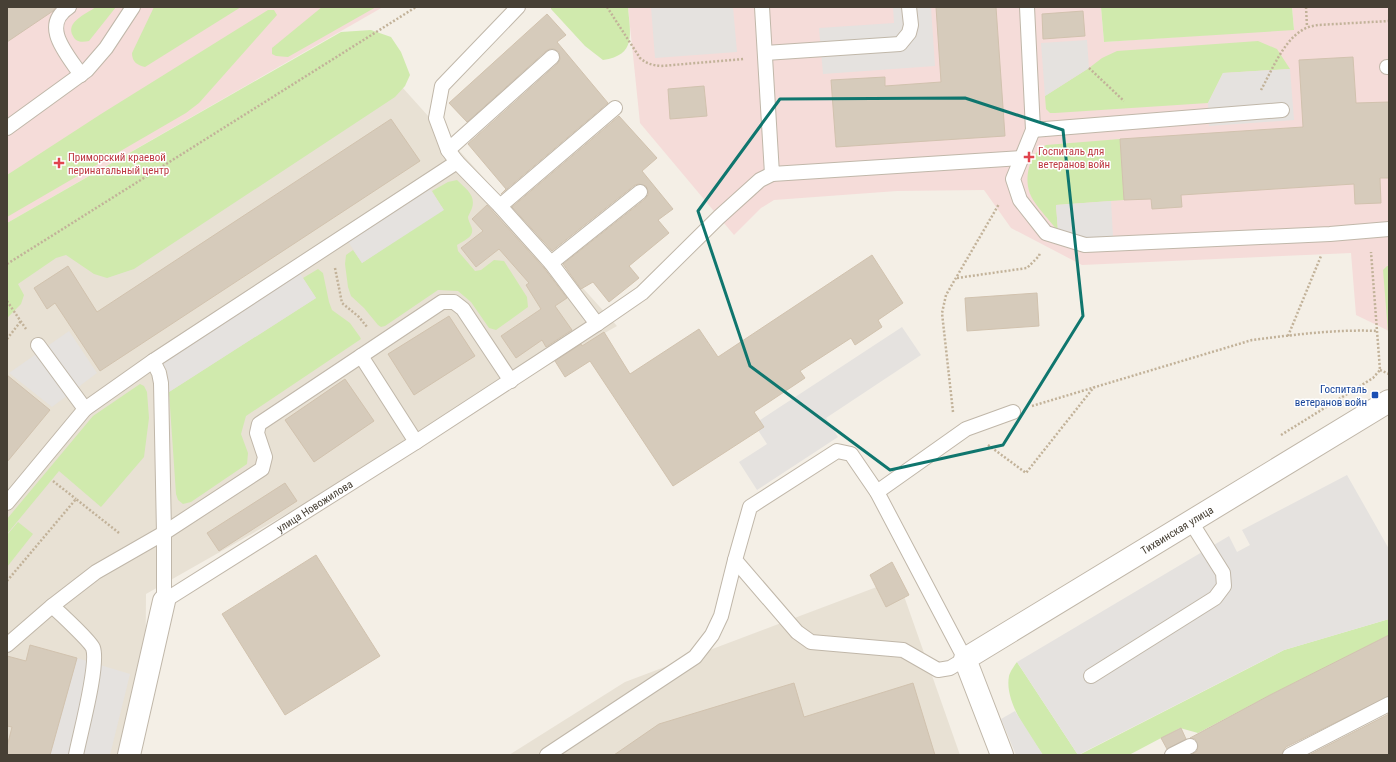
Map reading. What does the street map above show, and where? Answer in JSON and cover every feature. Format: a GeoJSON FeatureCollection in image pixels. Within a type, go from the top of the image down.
{"type":"FeatureCollection","features":[{"type":"Feature","properties":{"kind":"street","name":"Тихвинская улица"},"geometry":{"type":"LineString","coordinates":[[965,659],[1389,401]]}},
{"type":"Feature","properties":{"kind":"street"},"geometry":{"type":"LineString","coordinates":[[129,755],[164,602]]}},
{"type":"Feature","properties":{"kind":"street"},"geometry":{"type":"LineString","coordinates":[[965,659],[1002,755]]}},
{"type":"Feature","properties":{"kind":"lane"},"geometry":{"type":"LineString","coordinates":[[69,7],[61,12],[56,22],[56,34],[61,45],[81,75]]}},
{"type":"Feature","properties":{"kind":"lane"},"geometry":{"type":"LineString","coordinates":[[7,128],[87,70],[106,48],[134,7]]}},
{"type":"Feature","properties":{"kind":"lane"},"geometry":{"type":"LineString","coordinates":[[518,7],[442,86],[436,118],[448,150],[457,162],[500,206],[551,263],[597,324]]}},
{"type":"Feature","properties":{"kind":"lane"},"geometry":{"type":"LineString","coordinates":[[762,7],[772,174],[1021,158]]}},
{"type":"Feature","properties":{"kind":"lane"},"geometry":{"type":"LineString","coordinates":[[765,56],[900,44],[909,34],[909,7]]}},
{"type":"Feature","properties":{"kind":"lane"},"geometry":{"type":"LineString","coordinates":[[1027,7],[1032,130],[1013,179],[1020,200],[1046,233],[1084,245],[1330,234],[1389,229]]}},
{"type":"Feature","properties":{"kind":"lane"},"geometry":{"type":"LineString","coordinates":[[448,150],[552,58]]}},
{"type":"Feature","properties":{"kind":"lane"},"geometry":{"type":"LineString","coordinates":[[500,206],[615,108]]}},
{"type":"Feature","properties":{"kind":"lane"},"geometry":{"type":"LineString","coordinates":[[1032,130],[1282,110]]}},
{"type":"Feature","properties":{"kind":"lane"},"geometry":{"type":"LineString","coordinates":[[7,503],[85,409],[153,361],[457,162]]}},
{"type":"Feature","properties":{"kind":"lane","name":"улица Новожилова"},"geometry":{"type":"LineString","coordinates":[[164,602],[511,381],[642,293],[719,217],[760,180],[772,174]]}},
{"type":"Feature","properties":{"kind":"lane"},"geometry":{"type":"LineString","coordinates":[[551,263],[640,192]]}},
{"type":"Feature","properties":{"kind":"lane"},"geometry":{"type":"LineString","coordinates":[[7,645],[52,606],[96,572],[164,533],[262,469],[265,457],[257,432],[259,424],[442,302],[454,302],[463,309],[511,381]]}},
{"type":"Feature","properties":{"kind":"lane"},"geometry":{"type":"LineString","coordinates":[[38,345],[85,409]]}},
{"type":"Feature","properties":{"kind":"lane"},"geometry":{"type":"LineString","coordinates":[[361,356],[416,442]]}},
{"type":"Feature","properties":{"kind":"lane"},"geometry":{"type":"LineString","coordinates":[[153,361],[159,373],[161,382],[164,602]]}},
{"type":"Feature","properties":{"kind":"lane"},"geometry":{"type":"LineString","coordinates":[[877,492],[961,432],[1013,412]]}},
{"type":"Feature","properties":{"kind":"lane"},"geometry":{"type":"LineString","coordinates":[[547,755],[695,657],[712,635],[721,616],[735,560],[750,506],[837,451],[851,454],[877,492],[965,659],[950,668],[938,670],[903,650],[811,642],[797,632],[735,560]]}},
{"type":"Feature","properties":{"kind":"lane"},"geometry":{"type":"LineString","coordinates":[[1091,676],[1215,598],[1224,586],[1224,573],[1191,522]]}},
{"type":"Feature","properties":{"kind":"lane"},"geometry":{"type":"LineString","coordinates":[[52,606],[92,647],[95,658],[76,755]]}},
{"type":"Feature","properties":{"kind":"lane"},"geometry":{"type":"LineString","coordinates":[[1290,755],[1389,704]]}},
{"type":"Feature","properties":{"kind":"lane"},"geometry":{"type":"LineString","coordinates":[[1172,755],[1190,746]]}},
{"type":"Feature","properties":{"kind":"path"},"geometry":{"type":"LineString","coordinates":[[7,264],[416,7]]}},
{"type":"Feature","properties":{"kind":"path"},"geometry":{"type":"LineString","coordinates":[[607,7],[640,58],[651,65],[661,66],[765,56]]}},
{"type":"Feature","properties":{"kind":"path"},"geometry":{"type":"LineString","coordinates":[[1306,7],[1307,27]]}},
{"type":"Feature","properties":{"kind":"path"},"geometry":{"type":"LineString","coordinates":[[1250,113],[1282,53],[1299,32],[1307,27],[1318,25],[1389,21]]}},
{"type":"Feature","properties":{"kind":"path"},"geometry":{"type":"LineString","coordinates":[[1089,68],[1146,121]]}},
{"type":"Feature","properties":{"kind":"path"},"geometry":{"type":"LineString","coordinates":[[1013,179],[946,295],[942,313],[961,432],[1026,473],[1094,387]]}},
{"type":"Feature","properties":{"kind":"path"},"geometry":{"type":"LineString","coordinates":[[1278,436],[1372,378],[1380,370],[1370,231]]}},
{"type":"Feature","properties":{"kind":"path"},"geometry":{"type":"LineString","coordinates":[[957,278],[1027,268],[1039,256],[1046,233]]}},
{"type":"Feature","properties":{"kind":"path"},"geometry":{"type":"LineString","coordinates":[[1288,336],[1330,234]]}},
{"type":"Feature","properties":{"kind":"path"},"geometry":{"type":"LineString","coordinates":[[339,286],[342,303],[359,317]]}},
{"type":"Feature","properties":{"kind":"path"},"geometry":{"type":"LineString","coordinates":[[7,301],[38,345]]}},
{"type":"Feature","properties":{"kind":"path"},"geometry":{"type":"LineString","coordinates":[[7,339],[21,321]]}},
{"type":"Feature","properties":{"kind":"path"},"geometry":{"type":"LineString","coordinates":[[1013,412],[1252,340],[1364,330],[1377,331]]}},
{"type":"Feature","properties":{"kind":"path"},"geometry":{"type":"LineString","coordinates":[[1380,370],[1389,374]]}},
{"type":"Feature","properties":{"kind":"path"},"geometry":{"type":"LineString","coordinates":[[36,468],[138,549]]}},
{"type":"Feature","properties":{"kind":"path"},"geometry":{"type":"LineString","coordinates":[[7,581],[76,499]]}},
{"type":"Feature","properties":{"kind":"highlighted area"},"geometry":{"type":"Polygon","coordinates":[[[965,98],[1063,130],[1083,316],[1003,445],[890,470],[750,366],[698,211],[780,99],[965,98]]]}},
{"type":"Feature","properties":{"kind":"shaded area","name":"Приморский краевой перинатальный центр"},"geometry":{"type":"Polygon","coordinates":[[[7,7],[383,7],[7,223],[7,7]]]}},
{"type":"Feature","properties":{"kind":"shaded area","name":"Госпиталь для ветеранов войн"},"geometry":{"type":"Polygon","coordinates":[[[628,7],[1101,7],[1104,42],[1294,29],[1292,7],[1389,7],[1389,331],[1356,315],[1351,253],[1082,265],[1011,228],[984,190],[897,191],[774,200],[761,208],[734,235],[640,123],[628,7]]]}},
{"type":"Feature","properties":{"kind":"shaded area"},"geometry":{"type":"Polygon","coordinates":[[[651,7],[733,7],[737,52],[655,58],[651,7]]]}},
{"type":"Feature","properties":{"kind":"shaded area"},"geometry":{"type":"Polygon","coordinates":[[[893,7],[931,7],[935,66],[823,74],[819,28],[894,23],[893,7]]]}},
{"type":"Feature","properties":{"kind":"shaded area"},"geometry":{"type":"Polygon","coordinates":[[[1087,40],[1089,68],[1045,96],[1041,43],[1087,40]]]}},
{"type":"Feature","properties":{"kind":"shaded area"},"geometry":{"type":"Polygon","coordinates":[[[366,47],[617,326],[146,594],[145,717],[137,755],[7,755],[7,270],[366,47]]]}},
{"type":"Feature","properties":{"kind":"shaded area"},"geometry":{"type":"Polygon","coordinates":[[[1290,69],[1294,120],[1209,126],[1208,103],[1223,73],[1290,69]]]}},
{"type":"Feature","properties":{"kind":"shaded area"},"geometry":{"type":"Polygon","coordinates":[[[428,186],[444,210],[362,263],[347,240],[428,186]]]}},
{"type":"Feature","properties":{"kind":"shaded area"},"geometry":{"type":"Polygon","coordinates":[[[1111,201],[1113,237],[1084,240],[1058,231],[1056,205],[1111,201]]]}},
{"type":"Feature","properties":{"kind":"shaded area"},"geometry":{"type":"Polygon","coordinates":[[[299,272],[316,298],[169,392],[167,371],[161,361],[299,272]]]}},
{"type":"Feature","properties":{"kind":"shaded area"},"geometry":{"type":"Polygon","coordinates":[[[902,327],[921,355],[826,418],[838,437],[757,490],[739,462],[767,444],[754,424],[902,327]]]}},
{"type":"Feature","properties":{"kind":"shaded area"},"geometry":{"type":"Polygon","coordinates":[[[69,331],[97,373],[52,407],[9,373],[69,331]]]}},
{"type":"Feature","properties":{"kind":"shaded area"},"geometry":{"type":"Polygon","coordinates":[[[1347,475],[1389,549],[1389,619],[1284,650],[1078,755],[1017,662],[1229,536],[1237,552],[1250,545],[1242,530],[1347,475]]]}},
{"type":"Feature","properties":{"kind":"shaded area"},"geometry":{"type":"Polygon","coordinates":[[[898,579],[960,755],[509,755],[625,682],[898,579]]]}},
{"type":"Feature","properties":{"kind":"shaded area"},"geometry":{"type":"Polygon","coordinates":[[[77,658],[130,674],[110,755],[50,755],[77,658]]]}},
{"type":"Feature","properties":{"kind":"shaded area"},"geometry":{"type":"Polygon","coordinates":[[[1015,711],[1043,755],[1016,755],[1001,719],[1015,711]]]}},
{"type":"Feature","properties":{"kind":"green space"},"geometry":{"type":"Polygon","coordinates":[[[96,7],[116,7],[89,41],[82,42],[76,40],[71,31],[74,23],[96,7]]]}},
{"type":"Feature","properties":{"kind":"green space"},"geometry":{"type":"Polygon","coordinates":[[[154,7],[241,7],[145,67],[136,63],[133,59],[132,53],[154,7]]]}},
{"type":"Feature","properties":{"kind":"green space"},"geometry":{"type":"Polygon","coordinates":[[[322,7],[376,7],[288,57],[276,56],[272,54],[272,48],[322,7]]]}},
{"type":"Feature","properties":{"kind":"green space"},"geometry":{"type":"Polygon","coordinates":[[[551,7],[628,7],[630,26],[629,42],[622,53],[603,60],[585,46],[551,9],[551,7]]]}},
{"type":"Feature","properties":{"kind":"green space"},"geometry":{"type":"Polygon","coordinates":[[[1101,7],[1292,7],[1294,30],[1104,42],[1101,7]]]}},
{"type":"Feature","properties":{"kind":"green space"},"geometry":{"type":"Polygon","coordinates":[[[268,10],[274,10],[277,15],[199,103],[186,113],[7,217],[7,175],[101,114],[268,10]]]}},
{"type":"Feature","properties":{"kind":"green space"},"geometry":{"type":"Polygon","coordinates":[[[371,30],[391,37],[401,52],[410,75],[405,86],[395,97],[134,269],[107,278],[94,274],[66,255],[56,258],[18,284],[24,295],[21,304],[7,318],[7,223],[341,32],[371,30]]]}},
{"type":"Feature","properties":{"kind":"green space"},"geometry":{"type":"Polygon","coordinates":[[[1258,41],[1277,49],[1290,69],[1223,73],[1208,103],[1055,113],[1050,113],[1046,109],[1045,96],[1102,58],[1117,51],[1258,41]]]}},
{"type":"Feature","properties":{"kind":"green space"},"geometry":{"type":"Polygon","coordinates":[[[1120,139],[1124,200],[1056,205],[1058,231],[1031,196],[1028,175],[1029,167],[1035,154],[1046,145],[1120,139]]]}},
{"type":"Feature","properties":{"kind":"green space"},"geometry":{"type":"Polygon","coordinates":[[[457,180],[467,189],[473,199],[472,208],[468,217],[472,232],[469,237],[457,245],[458,251],[475,271],[481,270],[494,260],[504,261],[527,297],[528,307],[496,330],[489,328],[471,302],[458,291],[438,290],[385,326],[381,327],[351,296],[348,287],[345,264],[346,255],[353,250],[362,263],[443,209],[432,191],[448,182],[457,180]]]}},
{"type":"Feature","properties":{"kind":"green space"},"geometry":{"type":"Polygon","coordinates":[[[1389,266],[1389,333],[1383,270],[1389,266]]]}},
{"type":"Feature","properties":{"kind":"green space"},"geometry":{"type":"Polygon","coordinates":[[[318,269],[323,273],[332,310],[350,323],[361,339],[246,416],[241,434],[248,453],[247,464],[191,502],[183,504],[178,500],[176,494],[169,392],[316,298],[303,278],[318,269]]]}},
{"type":"Feature","properties":{"kind":"green space"},"geometry":{"type":"Polygon","coordinates":[[[140,384],[144,386],[147,392],[149,418],[144,457],[101,507],[59,471],[7,534],[7,519],[93,416],[140,384]]]}},
{"type":"Feature","properties":{"kind":"green space"},"geometry":{"type":"Polygon","coordinates":[[[18,522],[33,534],[7,567],[7,535],[18,522]]]}},
{"type":"Feature","properties":{"kind":"green space"},"geometry":{"type":"Polygon","coordinates":[[[1389,619],[1389,635],[1198,733],[1180,728],[1129,755],[1079,755],[1284,650],[1389,619]]]}},
{"type":"Feature","properties":{"kind":"green space"},"geometry":{"type":"Polygon","coordinates":[[[1017,662],[1078,755],[1043,755],[1031,737],[1014,707],[1008,686],[1009,676],[1017,662]]]}},
{"type":"Feature","properties":{"kind":"building"},"geometry":{"type":"Polygon","coordinates":[[[7,7],[56,7],[53,11],[7,42],[7,7]]]}},
{"type":"Feature","properties":{"kind":"building"},"geometry":{"type":"Polygon","coordinates":[[[936,7],[996,7],[1005,136],[836,147],[831,80],[885,77],[885,86],[941,82],[936,7]]]}},
{"type":"Feature","properties":{"kind":"building"},"geometry":{"type":"Polygon","coordinates":[[[1083,11],[1085,36],[1043,39],[1042,14],[1083,11]]]}},
{"type":"Feature","properties":{"kind":"building"},"geometry":{"type":"Polygon","coordinates":[[[547,14],[566,35],[557,42],[608,103],[501,194],[506,189],[468,144],[558,63],[560,59],[559,52],[554,49],[546,51],[467,122],[449,103],[547,14]]]}},
{"type":"Feature","properties":{"kind":"building"},"geometry":{"type":"Polygon","coordinates":[[[1353,57],[1356,103],[1389,102],[1389,178],[1380,178],[1381,203],[1355,204],[1354,184],[1181,195],[1182,207],[1152,209],[1151,199],[1124,200],[1120,139],[1303,127],[1299,60],[1353,57]]]}},
{"type":"Feature","properties":{"kind":"building"},"geometry":{"type":"Polygon","coordinates":[[[704,86],[707,116],[670,119],[668,89],[704,86]]]}},
{"type":"Feature","properties":{"kind":"building"},"geometry":{"type":"Polygon","coordinates":[[[619,116],[657,158],[642,171],[673,209],[658,220],[669,233],[629,266],[639,278],[609,302],[593,282],[581,289],[563,264],[645,199],[648,195],[646,186],[639,184],[635,185],[552,251],[512,207],[619,116]]]}},
{"type":"Feature","properties":{"kind":"building"},"geometry":{"type":"Polygon","coordinates":[[[391,119],[420,161],[100,371],[55,303],[47,309],[34,288],[68,266],[97,312],[391,119]]]}},
{"type":"Feature","properties":{"kind":"building"},"geometry":{"type":"Polygon","coordinates":[[[487,205],[544,268],[567,298],[555,306],[572,330],[546,347],[542,340],[516,358],[501,336],[541,309],[526,285],[529,283],[499,249],[476,267],[461,248],[483,231],[472,219],[487,205]]]}},
{"type":"Feature","properties":{"kind":"building"},"geometry":{"type":"Polygon","coordinates":[[[872,255],[903,303],[878,320],[882,327],[855,345],[851,338],[800,371],[805,378],[754,412],[764,427],[673,486],[590,361],[565,377],[555,361],[581,344],[582,346],[604,332],[630,374],[699,329],[718,357],[872,255]]]}},
{"type":"Feature","properties":{"kind":"building"},"geometry":{"type":"Polygon","coordinates":[[[1037,293],[1039,326],[967,331],[965,298],[1037,293]]]}},
{"type":"Feature","properties":{"kind":"building"},"geometry":{"type":"Polygon","coordinates":[[[449,316],[475,356],[414,395],[388,354],[449,316]]]}},
{"type":"Feature","properties":{"kind":"building"},"geometry":{"type":"Polygon","coordinates":[[[7,375],[50,410],[7,462],[7,375]]]}},
{"type":"Feature","properties":{"kind":"building"},"geometry":{"type":"Polygon","coordinates":[[[345,379],[374,421],[314,462],[285,420],[345,379]]]}},
{"type":"Feature","properties":{"kind":"building"},"geometry":{"type":"Polygon","coordinates":[[[285,483],[297,501],[219,551],[207,533],[285,483]]]}},
{"type":"Feature","properties":{"kind":"building"},"geometry":{"type":"Polygon","coordinates":[[[316,555],[380,656],[285,715],[222,614],[316,555]]]}},
{"type":"Feature","properties":{"kind":"building"},"geometry":{"type":"Polygon","coordinates":[[[892,562],[909,595],[886,607],[870,575],[892,562]]]}},
{"type":"Feature","properties":{"kind":"building"},"geometry":{"type":"Polygon","coordinates":[[[1389,635],[1389,696],[1286,747],[1282,755],[1191,755],[1197,751],[1198,746],[1195,739],[1190,738],[1270,695],[1389,635]]]}},
{"type":"Feature","properties":{"kind":"building"},"geometry":{"type":"Polygon","coordinates":[[[30,645],[77,658],[50,755],[7,755],[7,747],[12,727],[7,726],[7,656],[26,661],[30,645]]]}},
{"type":"Feature","properties":{"kind":"building"},"geometry":{"type":"Polygon","coordinates":[[[794,683],[804,717],[913,683],[935,755],[614,755],[659,724],[794,683]]]}},
{"type":"Feature","properties":{"kind":"building"},"geometry":{"type":"Polygon","coordinates":[[[1389,714],[1389,755],[1309,755],[1389,714]]]}},
{"type":"Feature","properties":{"kind":"building"},"geometry":{"type":"Polygon","coordinates":[[[1181,728],[1186,739],[1167,749],[1161,738],[1181,728]]]}},
{"type":"Feature","properties":{"kind":"place","name":"Госпиталь для ветеранов войн"},"geometry":{"type":"Point","coordinates":[1029,157]}},
{"type":"Feature","properties":{"kind":"place","name":"Приморский краевой перинатальный центр"},"geometry":{"type":"Point","coordinates":[59,163]}},
{"type":"Feature","properties":{"kind":"place","name":"Госпиталь ветеранов войн"},"geometry":{"type":"Point","coordinates":[1375,395]}}]}
